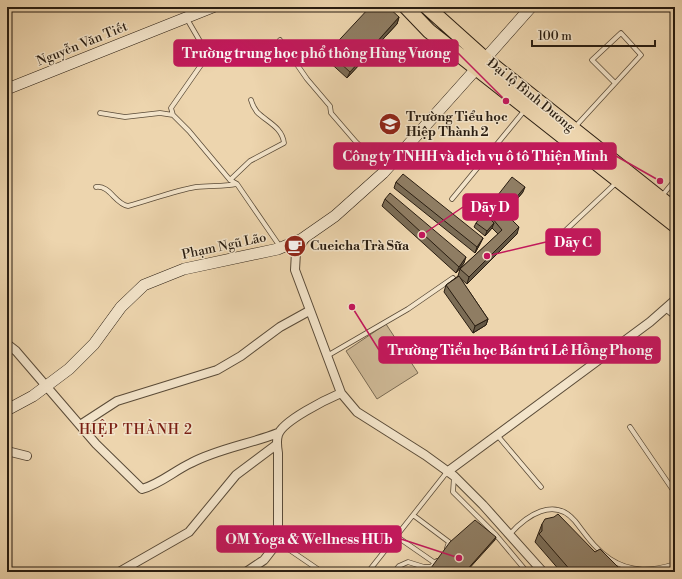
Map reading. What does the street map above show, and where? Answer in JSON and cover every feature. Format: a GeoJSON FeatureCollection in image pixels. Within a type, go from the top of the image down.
{"type":"FeatureCollection","features":[{"type":"Feature","properties":{"kind":"highway","name":"Đại lộ Bình Dương"},"geometry":{"type":"LineString","coordinates":[[406,7],[429,31],[480,64],[573,129],[675,210]]}},
{"type":"Feature","properties":{"kind":"highway","name":"Đại lộ Bình Dương"},"geometry":{"type":"LineString","coordinates":[[427,7],[480,64],[526,109],[675,225]]}},
{"type":"Feature","properties":{"kind":"street","name":"Nguyễn Văn Tiết"},"geometry":{"type":"LineString","coordinates":[[7,89],[213,7]]}},
{"type":"Feature","properties":{"kind":"street","name":"Phạm Ngũ Lão"},"geometry":{"type":"LineString","coordinates":[[7,410],[46,386],[69,369],[94,344],[121,307],[144,285],[184,268],[281,248],[308,235],[335,216],[386,170],[532,7]]}},
{"type":"Feature","properties":{"kind":"street"},"geometry":{"type":"LineString","coordinates":[[308,235],[296,252],[295,270],[309,311],[341,393],[357,412],[450,474],[510,534],[543,572]]}},
{"type":"Feature","properties":{"kind":"street"},"geometry":{"type":"LineString","coordinates":[[450,474],[497,435],[675,300]]}},
{"type":"Feature","properties":{"kind":"street"},"geometry":{"type":"LineString","coordinates":[[80,425],[117,401],[217,370],[240,356],[280,327],[309,311]]}},
{"type":"Feature","properties":{"kind":"street"},"geometry":{"type":"LineString","coordinates":[[7,344],[16,351],[96,444],[142,489],[152,486],[191,463],[215,453],[250,444],[278,433],[295,416],[341,393]]}},
{"type":"Feature","properties":{"kind":"street"},"geometry":{"type":"LineString","coordinates":[[246,572],[264,560],[278,542],[278,454],[276,445],[278,433]]}},
{"type":"Feature","properties":{"kind":"street"},"geometry":{"type":"LineString","coordinates":[[119,572],[189,532],[236,476],[276,445]]}},
{"type":"Feature","properties":{"kind":"street"},"geometry":{"type":"LineString","coordinates":[[7,451],[27,456]]}},
{"type":"Feature","properties":{"kind":"lane"},"geometry":{"type":"LineString","coordinates":[[186,17],[208,56],[171,108],[173,115],[189,131],[230,180],[237,184],[281,248]]}},
{"type":"Feature","properties":{"kind":"lane"},"geometry":{"type":"LineString","coordinates":[[573,129],[615,83],[641,54],[621,33],[592,60],[615,83]]}},
{"type":"Feature","properties":{"kind":"lane"},"geometry":{"type":"LineString","coordinates":[[280,40],[307,79],[330,106],[331,113],[356,142],[386,170]]}},
{"type":"Feature","properties":{"kind":"lane"},"geometry":{"type":"LineString","coordinates":[[230,180],[250,161],[284,143],[283,138],[273,123],[255,110],[251,100]]}},
{"type":"Feature","properties":{"kind":"lane"},"geometry":{"type":"LineString","coordinates":[[452,199],[526,109]]}},
{"type":"Feature","properties":{"kind":"lane"},"geometry":{"type":"LineString","coordinates":[[100,113],[125,117],[160,113],[173,115]]}},
{"type":"Feature","properties":{"kind":"lane"},"geometry":{"type":"LineString","coordinates":[[660,199],[675,180]]}},
{"type":"Feature","properties":{"kind":"lane"},"geometry":{"type":"LineString","coordinates":[[566,230],[619,181]]}},
{"type":"Feature","properties":{"kind":"lane"},"geometry":{"type":"LineString","coordinates":[[96,187],[105,189],[120,204],[128,206],[183,190],[210,186],[225,187],[237,184]]}},
{"type":"Feature","properties":{"kind":"lane"},"geometry":{"type":"LineString","coordinates":[[327,356],[408,309],[453,278]]}},
{"type":"Feature","properties":{"kind":"lane"},"geometry":{"type":"LineString","coordinates":[[665,309],[675,317]]}},
{"type":"Feature","properties":{"kind":"lane"},"geometry":{"type":"LineString","coordinates":[[630,427],[675,493]]}},
{"type":"Feature","properties":{"kind":"lane"},"geometry":{"type":"LineString","coordinates":[[497,435],[541,487]]}},
{"type":"Feature","properties":{"kind":"lane"},"geometry":{"type":"LineString","coordinates":[[368,572],[413,515],[450,474]]}},
{"type":"Feature","properties":{"kind":"lane"},"geometry":{"type":"LineString","coordinates":[[450,474],[453,492],[496,535],[527,572]]}},
{"type":"Feature","properties":{"kind":"lane"},"geometry":{"type":"LineString","coordinates":[[510,534],[520,523],[537,512],[549,509],[570,518],[600,551],[618,563],[640,570],[659,569],[675,564]]}},
{"type":"Feature","properties":{"kind":"lane"},"geometry":{"type":"LineString","coordinates":[[394,572],[399,566],[408,562],[424,567],[431,567],[449,546],[449,542],[413,515]]}},
{"type":"Feature","properties":{"kind":"lane"},"geometry":{"type":"LineString","coordinates":[[396,536],[435,563]]}},
{"type":"Feature","properties":{"kind":"lane"},"geometry":{"type":"LineString","coordinates":[[278,542],[322,572]]}},
{"type":"Feature","properties":{"kind":"shaded area"},"geometry":{"type":"Polygon","coordinates":[[[386,324],[418,373],[377,399],[346,351],[386,324]]]}},
{"type":"Feature","properties":{"kind":"building"},"geometry":{"type":"Polygon","coordinates":[[[370,7],[388,7],[399,17],[350,72],[328,52],[370,7]]]}},
{"type":"Feature","properties":{"kind":"building"},"geometry":{"type":"Polygon","coordinates":[[[403,174],[483,238],[477,247],[396,182],[403,174]]]}},
{"type":"Feature","properties":{"kind":"building"},"geometry":{"type":"Polygon","coordinates":[[[512,177],[525,187],[504,212],[500,208],[491,220],[494,223],[487,231],[476,223],[512,177]]]}},
{"type":"Feature","properties":{"kind":"building"},"geometry":{"type":"Polygon","coordinates":[[[390,193],[466,257],[459,267],[385,199],[390,193]]]}},
{"type":"Feature","properties":{"kind":"building"},"geometry":{"type":"Polygon","coordinates":[[[500,208],[519,227],[469,277],[460,269],[502,230],[492,218],[500,208]]]}},
{"type":"Feature","properties":{"kind":"building"},"geometry":{"type":"Polygon","coordinates":[[[459,276],[488,319],[475,326],[446,285],[459,276]]]}},
{"type":"Feature","properties":{"kind":"building"},"geometry":{"type":"Polygon","coordinates":[[[558,514],[595,552],[600,549],[618,567],[612,572],[572,572],[539,534],[542,531],[542,524],[545,519],[554,517],[558,514]]]}},
{"type":"Feature","properties":{"kind":"building"},"geometry":{"type":"Polygon","coordinates":[[[475,520],[496,537],[465,572],[428,572],[450,542],[475,520]]]}},
{"type":"Feature","properties":{"kind":"place","name":"Trường trung học phổ thông Hùng Vương"},"geometry":{"type":"Point","coordinates":[506,101]}},
{"type":"Feature","properties":{"kind":"place","name":"Trường Tiểu học Hiệp Thành 2"},"geometry":{"type":"Point","coordinates":[390,124]}},
{"type":"Feature","properties":{"kind":"place","name":"Công ty TNHH và dịch vụ ô tô Thiện Minh"},"geometry":{"type":"Point","coordinates":[660,181]}},
{"type":"Feature","properties":{"kind":"place","name":"Dãy D"},"geometry":{"type":"Point","coordinates":[422,235]}},
{"type":"Feature","properties":{"kind":"place","name":"Cueicha Trà Sữa"},"geometry":{"type":"Point","coordinates":[295,246]}},
{"type":"Feature","properties":{"kind":"place","name":"Dãy C"},"geometry":{"type":"Point","coordinates":[487,256]}},
{"type":"Feature","properties":{"kind":"place","name":"Trường Tiểu học Bán trú Lê Hồng Phong"},"geometry":{"type":"Point","coordinates":[352,307]}},
{"type":"Feature","properties":{"kind":"place","name":"OM Yoga & Wellness HUb"},"geometry":{"type":"Point","coordinates":[459,558]}},
{"type":"Feature","properties":{"kind":"district","name":"HIỆP THÀNH 2"},"geometry":{"type":"Point","coordinates":[136,430]}}]}
